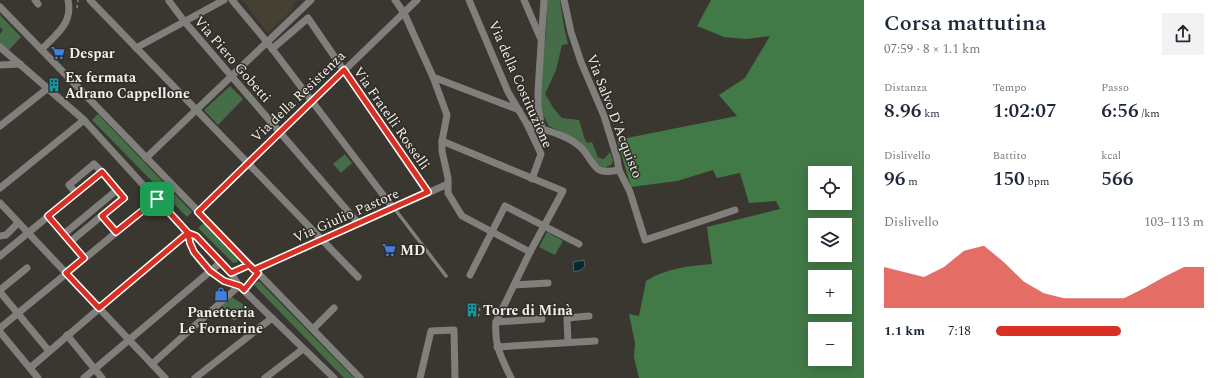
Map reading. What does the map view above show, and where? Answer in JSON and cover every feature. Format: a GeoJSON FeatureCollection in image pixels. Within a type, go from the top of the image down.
{"type":"FeatureCollection","features":[{"type":"Feature","properties":{"kind":"street"},"geometry":{"type":"LineString","coordinates":[[42,50],[64,26],[68,16],[68,0]]}},
{"type":"Feature","properties":{"kind":"street"},"geometry":{"type":"LineString","coordinates":[[91,0],[358,277]]}},
{"type":"Feature","properties":{"kind":"street"},"geometry":{"type":"LineString","coordinates":[[136,48],[224,0]]}},
{"type":"Feature","properties":{"kind":"street"},"geometry":{"type":"LineString","coordinates":[[232,0],[267,42],[311,102],[393,208]]}},
{"type":"Feature","properties":{"kind":"street"},"geometry":{"type":"LineString","coordinates":[[146,158],[312,0]]}},
{"type":"Feature","properties":{"kind":"street"},"geometry":{"type":"LineString","coordinates":[[395,0],[404,13],[433,77],[447,115],[442,141],[442,151],[448,178],[448,193],[462,216],[530,252]]}},
{"type":"Feature","properties":{"kind":"street","name":"Via della Resistenza"},"geometry":{"type":"LineString","coordinates":[[198,212],[417,0]]}},
{"type":"Feature","properties":{"kind":"street","name":"Via della Costituzione"},"geometry":{"type":"LineString","coordinates":[[469,0],[508,92],[527,124],[541,154],[532,179]]}},
{"type":"Feature","properties":{"kind":"street"},"geometry":{"type":"LineString","coordinates":[[524,0],[541,38]]}},
{"type":"Feature","properties":{"kind":"street"},"geometry":{"type":"LineString","coordinates":[[542,129],[538,106],[538,91],[544,0]]}},
{"type":"Feature","properties":{"kind":"street","name":"Via Salvo D'Acquisto"},"geometry":{"type":"LineString","coordinates":[[564,0],[571,32],[580,62],[604,116],[617,158],[619,170],[630,192],[645,240],[735,210]]}},
{"type":"Feature","properties":{"kind":"street","name":"Via Piero Gobetti"},"geometry":{"type":"LineString","coordinates":[[168,1],[231,77],[358,223]]}},
{"type":"Feature","properties":{"kind":"street"},"geometry":{"type":"LineString","coordinates":[[0,7],[360,378]]}},
{"type":"Feature","properties":{"kind":"street","name":"Via Fratelli Rosselli"},"geometry":{"type":"LineString","coordinates":[[272,49],[308,18],[428,192]]}},
{"type":"Feature","properties":{"kind":"street"},"geometry":{"type":"LineString","coordinates":[[0,47],[84,120],[188,233],[196,236],[231,273],[242,288],[333,378]]}},
{"type":"Feature","properties":{"kind":"street"},"geometry":{"type":"LineString","coordinates":[[0,65],[20,64]]}},
{"type":"Feature","properties":{"kind":"street"},"geometry":{"type":"LineString","coordinates":[[433,77],[519,110]]}},
{"type":"Feature","properties":{"kind":"street"},"geometry":{"type":"LineString","coordinates":[[0,126],[48,88]]}},
{"type":"Feature","properties":{"kind":"street"},"geometry":{"type":"LineString","coordinates":[[0,188],[84,120]]}},
{"type":"Feature","properties":{"kind":"street"},"geometry":{"type":"LineString","coordinates":[[527,124],[561,136],[578,145],[598,169],[603,171],[619,170]]}},
{"type":"Feature","properties":{"kind":"street"},"geometry":{"type":"LineString","coordinates":[[442,141],[563,191],[530,252],[496,322],[495,334],[497,347],[510,378]]}},
{"type":"Feature","properties":{"kind":"street"},"geometry":{"type":"LineString","coordinates":[[70,242],[124,198],[94,164],[69,185],[76,193]]}},
{"type":"Feature","properties":{"kind":"street"},"geometry":{"type":"LineString","coordinates":[[0,255],[102,172]]}},
{"type":"Feature","properties":{"kind":"street","name":"Via Giulio Pastore"},"geometry":{"type":"LineString","coordinates":[[231,273],[254,269],[448,184]]}},
{"type":"Feature","properties":{"kind":"street"},"geometry":{"type":"LineString","coordinates":[[64,234],[116,190]]}},
{"type":"Feature","properties":{"kind":"street"},"geometry":{"type":"LineString","coordinates":[[0,328],[157,199]]}},
{"type":"Feature","properties":{"kind":"street"},"geometry":{"type":"LineString","coordinates":[[0,205],[165,378]]}},
{"type":"Feature","properties":{"kind":"street"},"geometry":{"type":"LineString","coordinates":[[470,275],[505,206],[579,244]]}},
{"type":"Feature","properties":{"kind":"street"},"geometry":{"type":"LineString","coordinates":[[48,216],[84,258]]}},
{"type":"Feature","properties":{"kind":"street"},"geometry":{"type":"LineString","coordinates":[[102,216],[116,232]]}},
{"type":"Feature","properties":{"kind":"street"},"geometry":{"type":"LineString","coordinates":[[0,236],[6,235],[18,223]]}},
{"type":"Feature","properties":{"kind":"street"},"geometry":{"type":"LineString","coordinates":[[188,233],[194,252],[210,271],[224,281],[242,288]]}},
{"type":"Feature","properties":{"kind":"street"},"geometry":{"type":"LineString","coordinates":[[30,368],[188,233]]}},
{"type":"Feature","properties":{"kind":"street"},"geometry":{"type":"LineString","coordinates":[[84,378],[220,263]]}},
{"type":"Feature","properties":{"kind":"street"},"geometry":{"type":"LineString","coordinates":[[27,268],[0,291],[49,351]]}},
{"type":"Feature","properties":{"kind":"street"},"geometry":{"type":"LineString","coordinates":[[152,364],[242,288],[254,269]]}},
{"type":"Feature","properties":{"kind":"street"},"geometry":{"type":"LineString","coordinates":[[514,285],[548,283]]}},
{"type":"Feature","properties":{"kind":"street"},"geometry":{"type":"LineString","coordinates":[[313,329],[334,308]]}},
{"type":"Feature","properties":{"kind":"street"},"geometry":{"type":"LineString","coordinates":[[568,342],[567,318],[589,316]]}},
{"type":"Feature","properties":{"kind":"street"},"geometry":{"type":"LineString","coordinates":[[195,378],[272,318]]}},
{"type":"Feature","properties":{"kind":"street"},"geometry":{"type":"LineString","coordinates":[[496,322],[542,319]]}},
{"type":"Feature","properties":{"kind":"street"},"geometry":{"type":"LineString","coordinates":[[420,378],[431,331],[454,330],[455,378]]}},
{"type":"Feature","properties":{"kind":"street"},"geometry":{"type":"LineString","coordinates":[[0,332],[38,378]]}},
{"type":"Feature","properties":{"kind":"street"},"geometry":{"type":"LineString","coordinates":[[67,335],[102,378]]}},
{"type":"Feature","properties":{"kind":"street"},"geometry":{"type":"LineString","coordinates":[[497,347],[595,340]]}},
{"type":"Feature","properties":{"kind":"street"},"geometry":{"type":"LineString","coordinates":[[265,378],[303,349]]}},
{"type":"Feature","properties":{"kind":"lane"},"geometry":{"type":"LineString","coordinates":[[393,208],[446,276]]}},
{"type":"Feature","properties":{"kind":"path"},"geometry":{"type":"LineString","coordinates":[[473,316],[477,318],[479,314],[480,310],[477,304]]}},
{"type":"Feature","properties":{"kind":"shaded area"},"geometry":{"type":"Polygon","coordinates":[[[242,0],[298,0],[293,3],[293,9],[268,33],[242,0]]]}},
{"type":"Feature","properties":{"kind":"green space"},"geometry":{"type":"Polygon","coordinates":[[[547,0],[560,0],[568,44],[562,45],[556,70],[545,94],[554,109],[562,118],[579,120],[585,140],[588,143],[592,142],[598,157],[604,159],[610,152],[613,160],[612,164],[605,168],[597,164],[590,153],[579,141],[549,126],[543,115],[541,105],[541,67],[546,34],[547,0]]]}},
{"type":"Feature","properties":{"kind":"green space"},"geometry":{"type":"Polygon","coordinates":[[[711,0],[864,0],[864,378],[639,378],[634,357],[635,343],[629,314],[639,316],[646,281],[670,270],[712,264],[707,227],[780,209],[776,201],[749,203],[740,173],[717,178],[713,170],[677,181],[631,187],[617,140],[737,116],[719,95],[745,78],[770,36],[746,39],[724,37],[697,26],[711,0]]]}},
{"type":"Feature","properties":{"kind":"green space"},"geometry":{"type":"Polygon","coordinates":[[[0,15],[21,37],[8,51],[0,44],[0,34],[3,30],[0,27],[0,15]]]}},
{"type":"Feature","properties":{"kind":"green space"},"geometry":{"type":"Polygon","coordinates":[[[230,86],[243,99],[218,125],[204,110],[230,86]]]}},
{"type":"Feature","properties":{"kind":"green space"},"geometry":{"type":"Polygon","coordinates":[[[98,114],[192,212],[187,217],[92,120],[98,114]]]}},
{"type":"Feature","properties":{"kind":"green space"},"geometry":{"type":"Polygon","coordinates":[[[345,154],[352,163],[341,173],[333,164],[345,154]]]}},
{"type":"Feature","properties":{"kind":"green space"},"geometry":{"type":"Polygon","coordinates":[[[204,223],[238,259],[237,262],[233,263],[198,228],[204,223]]]}},
{"type":"Feature","properties":{"kind":"green space"},"geometry":{"type":"Polygon","coordinates":[[[547,232],[563,241],[555,255],[539,247],[547,232]]]}},
{"type":"Feature","properties":{"kind":"green space"},"geometry":{"type":"Polygon","coordinates":[[[259,281],[355,378],[344,378],[256,287],[254,284],[259,281]]]}},
{"type":"Feature","properties":{"kind":"green space"},"geometry":{"type":"Polygon","coordinates":[[[232,297],[250,309],[234,321],[222,306],[232,297]]]}},
{"type":"Feature","properties":{"kind":"water"},"geometry":{"type":"Polygon","coordinates":[[[584,260],[585,266],[581,270],[574,272],[573,262],[584,260]]]}},
{"type":"Feature","properties":{"kind":"place","name":"Despar"},"geometry":{"type":"Point","coordinates":[58,53]}},
{"type":"Feature","properties":{"kind":"place","name":"Ex fermata Adrano Cappellone"},"geometry":{"type":"Point","coordinates":[54,85]}},
{"type":"Feature","properties":{"kind":"place","name":"MD"},"geometry":{"type":"Point","coordinates":[389,250]}},
{"type":"Feature","properties":{"kind":"place","name":"Panetteria Le Fornarine"},"geometry":{"type":"Point","coordinates":[221,294]}},
{"type":"Feature","properties":{"kind":"place","name":"Torre di Minà"},"geometry":{"type":"Point","coordinates":[472,310]}},
{"type":"Feature","properties":{"kind":"route"},"geometry":{"type":"LineString","coordinates":[[157,199],[116,232],[102,216],[124,198],[102,172],[48,216],[84,258],[66,273],[99,308],[188,233],[196,236],[231,273],[249,265],[254,270],[428,192],[344,70],[198,212],[249,265],[258,273],[244,290],[240,286],[224,281],[203,264],[194,252],[188,233],[157,199]]}}]}
